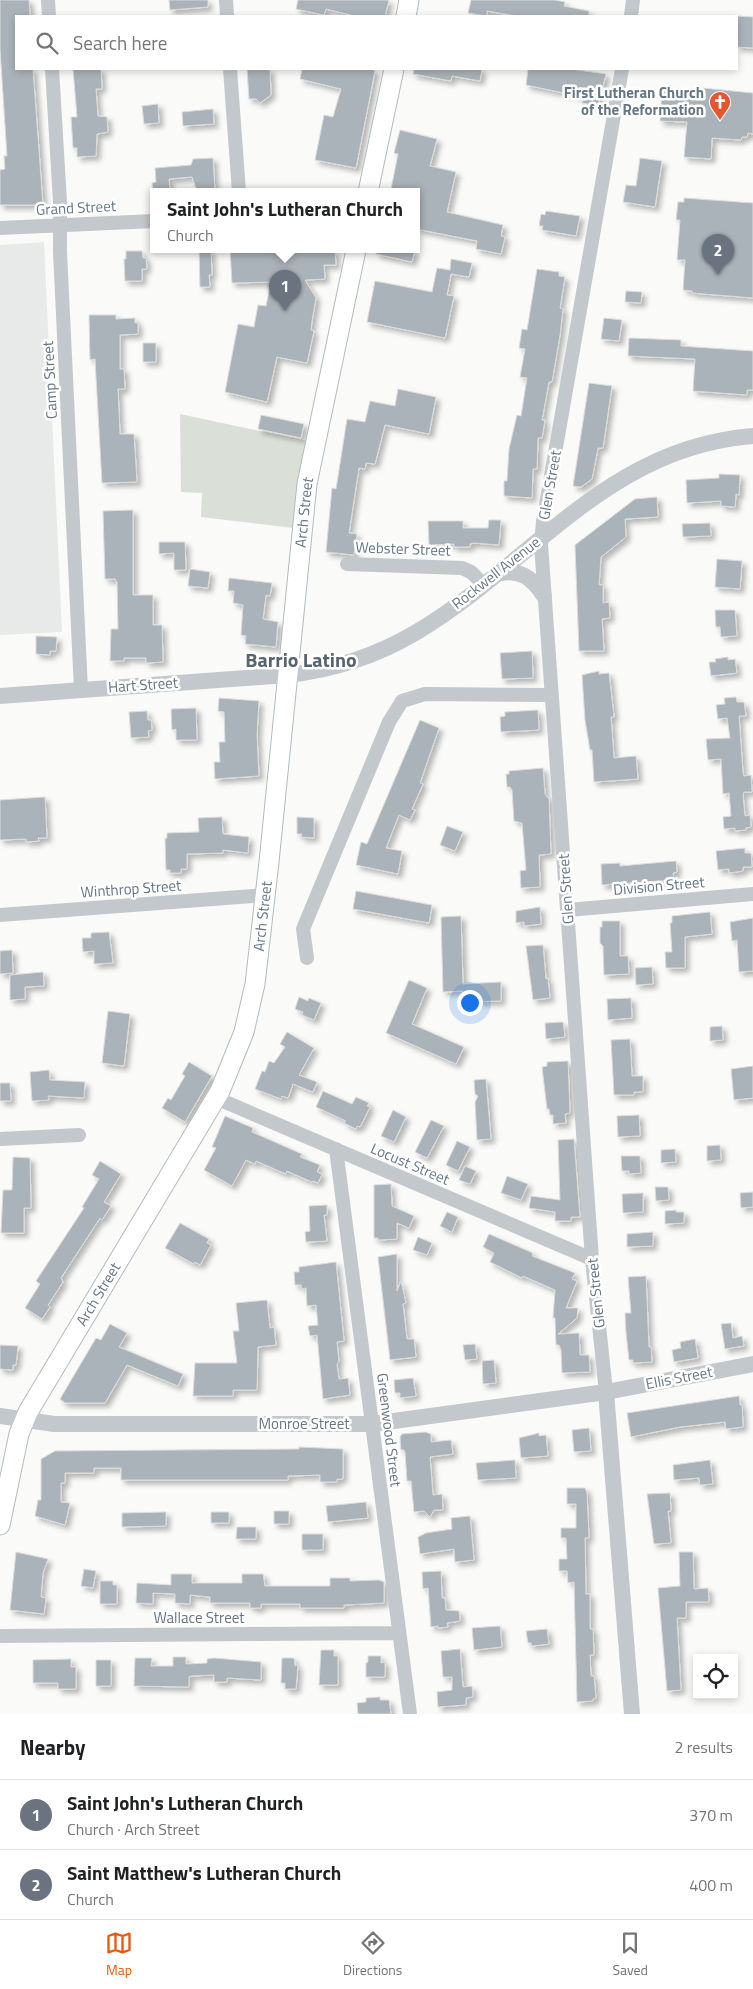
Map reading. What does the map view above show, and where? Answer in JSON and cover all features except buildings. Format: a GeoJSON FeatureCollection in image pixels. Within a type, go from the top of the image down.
{"type":"FeatureCollection","features":[{"type":"Feature","properties":{"kind":"main road"},"geometry":{"type":"LineString","coordinates":[[406,15],[409,0]]}},
{"type":"Feature","properties":{"kind":"main road"},"geometry":{"type":"LineString","coordinates":[[369,188],[394,70]]}},
{"type":"Feature","properties":{"kind":"main road","name":"Arch Street"},"geometry":{"type":"LineString","coordinates":[[0,1524],[24,1421],[35,1399],[216,1098],[235,1059],[248,1017],[256,975],[265,896],[310,470],[355,253]]}},
{"type":"Feature","properties":{"kind":"street"},"geometry":{"type":"LineString","coordinates":[[48,0],[48,15]]}},
{"type":"Feature","properties":{"kind":"street"},"geometry":{"type":"LineString","coordinates":[[226,0],[227,15]]}},
{"type":"Feature","properties":{"kind":"street"},"geometry":{"type":"LineString","coordinates":[[631,15],[633,0]]}},
{"type":"Feature","properties":{"kind":"street","name":"Camp Street"},"geometry":{"type":"LineString","coordinates":[[52,70],[81,690]]}},
{"type":"Feature","properties":{"kind":"street"},"geometry":{"type":"LineString","coordinates":[[230,70],[238,188]]}},
{"type":"Feature","properties":{"kind":"street","name":"Glen Street"},"geometry":{"type":"LineString","coordinates":[[622,70],[542,538],[544,596],[592,1259],[606,1392],[632,1714]]}},
{"type":"Feature","properties":{"kind":"street","name":"Grand Street"},"geometry":{"type":"LineString","coordinates":[[0,228],[150,221]]}},
{"type":"Feature","properties":{"kind":"street","name":"Rockwell Avenue"},"geometry":{"type":"LineString","coordinates":[[287,675],[336,666],[395,644],[436,620],[602,491],[648,464],[693,447],[753,436]]}},
{"type":"Feature","properties":{"kind":"street","name":"Webster Street"},"geometry":{"type":"LineString","coordinates":[[347,564],[462,568],[471,572],[483,584]]}},
{"type":"Feature","properties":{"kind":"street"},"geometry":{"type":"LineString","coordinates":[[496,574],[509,572],[524,574],[535,583],[544,596]]}},
{"type":"Feature","properties":{"kind":"street","name":"Hart Street"},"geometry":{"type":"LineString","coordinates":[[0,696],[287,675]]}},
{"type":"Feature","properties":{"kind":"street"},"geometry":{"type":"LineString","coordinates":[[307,958],[303,929],[390,722],[402,701],[425,694],[552,695]]}},
{"type":"Feature","properties":{"kind":"street","name":"Division Street"},"geometry":{"type":"LineString","coordinates":[[568,910],[753,894]]}},
{"type":"Feature","properties":{"kind":"street","name":"Winthrop Street"},"geometry":{"type":"LineString","coordinates":[[0,915],[265,896]]}},
{"type":"Feature","properties":{"kind":"street","name":"Locust Street"},"geometry":{"type":"LineString","coordinates":[[216,1098],[592,1259]]}},
{"type":"Feature","properties":{"kind":"street"},"geometry":{"type":"LineString","coordinates":[[0,1139],[79,1135]]}},
{"type":"Feature","properties":{"kind":"street","name":"Greenwood Street"},"geometry":{"type":"LineString","coordinates":[[336,1149],[410,1714]]}},
{"type":"Feature","properties":{"kind":"street","name":"Ellis Street"},"geometry":{"type":"LineString","coordinates":[[606,1392],[753,1364]]}},
{"type":"Feature","properties":{"kind":"street","name":"Monroe Street"},"geometry":{"type":"LineString","coordinates":[[0,1416],[54,1424],[372,1424],[606,1392]]}},
{"type":"Feature","properties":{"kind":"street","name":"Wallace Street"},"geometry":{"type":"LineString","coordinates":[[0,1636],[399,1633]]}},
{"type":"Feature","properties":{"kind":"shaded area"},"geometry":{"type":"Polygon","coordinates":[[[44,242],[62,632],[0,635],[0,245],[44,242]]]}},
{"type":"Feature","properties":{"kind":"shaded area"},"geometry":{"type":"Polygon","coordinates":[[[180,414],[307,441],[293,528],[201,517],[202,493],[181,492],[180,414]]]}},
{"type":"Feature","properties":{"kind":"place","name":"First Lutheran Church of the Reformation"},"geometry":{"type":"Point","coordinates":[720,121]}},
{"type":"Feature","properties":{"kind":"place","name":"Saint Matthew's Lutheran Church"},"geometry":{"type":"Point","coordinates":[718,275]}},
{"type":"Feature","properties":{"kind":"place","name":"Saint John's Lutheran Church"},"geometry":{"type":"Point","coordinates":[285,311]}},
{"type":"Feature","properties":{"kind":"district","name":"Barrio Latino"},"geometry":{"type":"Point","coordinates":[301,660]}}]}
